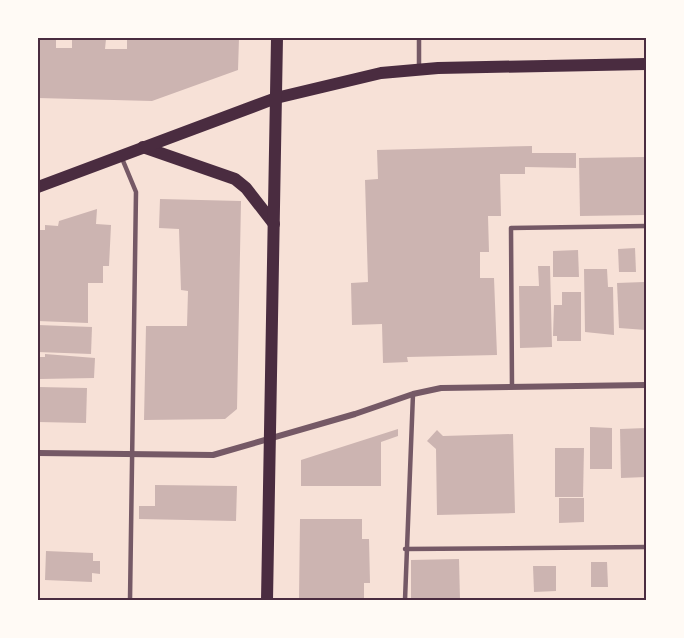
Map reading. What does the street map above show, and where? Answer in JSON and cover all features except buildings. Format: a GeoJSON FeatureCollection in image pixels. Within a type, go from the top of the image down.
{"type":"FeatureCollection","features":[{"type":"Feature","properties":{"kind":"main road"},"geometry":{"type":"LineString","coordinates":[[267,600],[277,38]]}},
{"type":"Feature","properties":{"kind":"main road"},"geometry":{"type":"LineString","coordinates":[[38,187],[276,98],[381,73],[419,69],[646,64]]}},
{"type":"Feature","properties":{"kind":"main road"},"geometry":{"type":"LineString","coordinates":[[143,147],[235,178],[246,188],[274,224]]}},
{"type":"Feature","properties":{"kind":"street"},"geometry":{"type":"LineString","coordinates":[[38,453],[213,455],[413,394],[441,388],[646,385]]}},
{"type":"Feature","properties":{"kind":"lane"},"geometry":{"type":"LineString","coordinates":[[419,38],[419,69]]}},
{"type":"Feature","properties":{"kind":"lane"},"geometry":{"type":"LineString","coordinates":[[121,156],[136,192],[130,600]]}},
{"type":"Feature","properties":{"kind":"lane"},"geometry":{"type":"LineString","coordinates":[[512,387],[511,228],[646,226]]}},
{"type":"Feature","properties":{"kind":"lane"},"geometry":{"type":"LineString","coordinates":[[405,600],[405,549],[413,394]]}},
{"type":"Feature","properties":{"kind":"lane"},"geometry":{"type":"LineString","coordinates":[[405,549],[646,547]]}}]}
